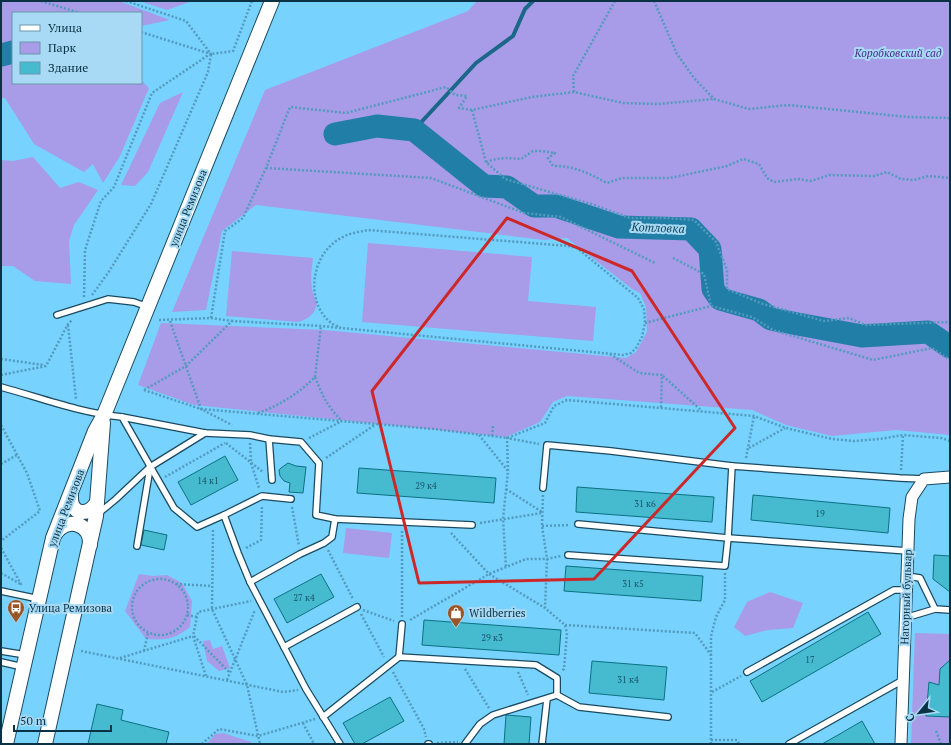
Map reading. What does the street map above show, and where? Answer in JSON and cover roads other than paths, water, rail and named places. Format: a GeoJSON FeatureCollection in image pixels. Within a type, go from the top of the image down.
{"type":"FeatureCollection","features":[{"type":"Feature","properties":{"kind":"street","name":"улица Ремизова"},"geometry":{"type":"LineString","coordinates":[[6,744],[53,538],[71,496],[95,431],[104,415],[272,1]]}},
{"type":"Feature","properties":{"kind":"street","name":"улица Ремизова"},"geometry":{"type":"LineString","coordinates":[[45,744],[90,546],[96,509],[104,415]]}},
{"type":"Feature","properties":{"kind":"street"},"geometry":{"type":"LineString","coordinates":[[924,479],[950,477]]}},
{"type":"Feature","properties":{"kind":"street","name":"Нагорный бульвар"},"geometry":{"type":"LineString","coordinates":[[901,744],[909,519],[912,497],[924,479]]}},
{"type":"Feature","properties":{"kind":"street"},"geometry":{"type":"LineString","coordinates":[[71,496],[70,501],[76,510],[85,512],[96,509]]}},
{"type":"Feature","properties":{"kind":"street"},"geometry":{"type":"LineString","coordinates":[[53,538],[64,525],[76,524],[81,526],[89,534],[90,546]]}},
{"type":"Feature","properties":{"kind":"lane"},"geometry":{"type":"LineString","coordinates":[[57,315],[108,299],[134,302],[148,307]]}},
{"type":"Feature","properties":{"kind":"lane"},"geometry":{"type":"LineString","coordinates":[[1,387],[104,415],[206,433],[250,435],[269,439],[301,442],[319,463],[316,515],[335,519],[472,525]]}},
{"type":"Feature","properties":{"kind":"lane"},"geometry":{"type":"LineString","coordinates":[[122,417],[174,508],[197,527],[262,496],[291,499]]}},
{"type":"Feature","properties":{"kind":"lane"},"geometry":{"type":"LineString","coordinates":[[96,509],[116,499],[150,467],[206,433]]}},
{"type":"Feature","properties":{"kind":"lane"},"geometry":{"type":"LineString","coordinates":[[269,439],[272,480]]}},
{"type":"Feature","properties":{"kind":"lane"},"geometry":{"type":"LineString","coordinates":[[543,488],[547,445],[611,451],[732,466],[924,479]]}},
{"type":"Feature","properties":{"kind":"lane"},"geometry":{"type":"LineString","coordinates":[[568,555],[725,566],[732,466]]}},
{"type":"Feature","properties":{"kind":"lane"},"geometry":{"type":"LineString","coordinates":[[137,546],[150,467]]}},
{"type":"Feature","properties":{"kind":"lane"},"geometry":{"type":"LineString","coordinates":[[224,515],[250,582],[306,688],[340,744]]}},
{"type":"Feature","properties":{"kind":"lane"},"geometry":{"type":"LineString","coordinates":[[250,582],[300,554],[324,543],[332,537],[335,519]]}},
{"type":"Feature","properties":{"kind":"lane"},"geometry":{"type":"LineString","coordinates":[[578,524],[728,538],[908,550]]}},
{"type":"Feature","properties":{"kind":"lane"},"geometry":{"type":"LineString","coordinates":[[906,576],[920,578],[934,609]]}},
{"type":"Feature","properties":{"kind":"lane"},"geometry":{"type":"LineString","coordinates":[[747,672],[894,590],[906,590]]}},
{"type":"Feature","properties":{"kind":"lane"},"geometry":{"type":"LineString","coordinates":[[1,591],[39,600]]}},
{"type":"Feature","properties":{"kind":"lane"},"geometry":{"type":"LineString","coordinates":[[284,646],[357,607]]}},
{"type":"Feature","properties":{"kind":"lane"},"geometry":{"type":"LineString","coordinates":[[905,618],[934,609],[950,610]]}},
{"type":"Feature","properties":{"kind":"lane"},"geometry":{"type":"LineString","coordinates":[[399,657],[402,624]]}},
{"type":"Feature","properties":{"kind":"lane"},"geometry":{"type":"LineString","coordinates":[[1,651],[25,662]]}},
{"type":"Feature","properties":{"kind":"lane"},"geometry":{"type":"LineString","coordinates":[[323,717],[388,664],[399,657],[536,665],[557,678],[557,695]]}},
{"type":"Feature","properties":{"kind":"lane"},"geometry":{"type":"LineString","coordinates":[[1,662],[25,662]]}},
{"type":"Feature","properties":{"kind":"lane"},"geometry":{"type":"LineString","coordinates":[[789,744],[903,680]]}},
{"type":"Feature","properties":{"kind":"lane"},"geometry":{"type":"LineString","coordinates":[[466,743],[480,724],[493,715],[557,695],[578,707],[668,717]]}},
{"type":"Feature","properties":{"kind":"lane"},"geometry":{"type":"LineString","coordinates":[[542,744],[547,698]]}},
{"type":"Feature","properties":{"kind":"waterway"},"geometry":{"type":"LineString","coordinates":[[414,130],[476,63],[513,36],[525,9],[533,1]]}},
{"type":"Feature","properties":{"kind":"waterway","name":"Котловка"},"geometry":{"type":"LineString","coordinates":[[1,55],[12,52]]}},
{"type":"Feature","properties":{"kind":"waterway","name":"Котловка"},"geometry":{"type":"LineString","coordinates":[[335,134],[377,126],[414,130],[484,186],[507,187],[534,206],[556,206],[619,227],[691,229],[710,249],[713,289],[720,299],[759,310],[771,319],[862,336],[928,332],[950,347]]}},
{"type":"Feature","properties":{"kind":"place","name":"Улица Ремизова"},"geometry":{"type":"Point","coordinates":[16,623]}},
{"type":"Feature","properties":{"kind":"place","name":"Wildberries"},"geometry":{"type":"Point","coordinates":[456,628]}},
{"type":"Feature","properties":{"kind":"park label","name":"Коробковский сад"},"geometry":{"type":"Point","coordinates":[898,53]}}]}
